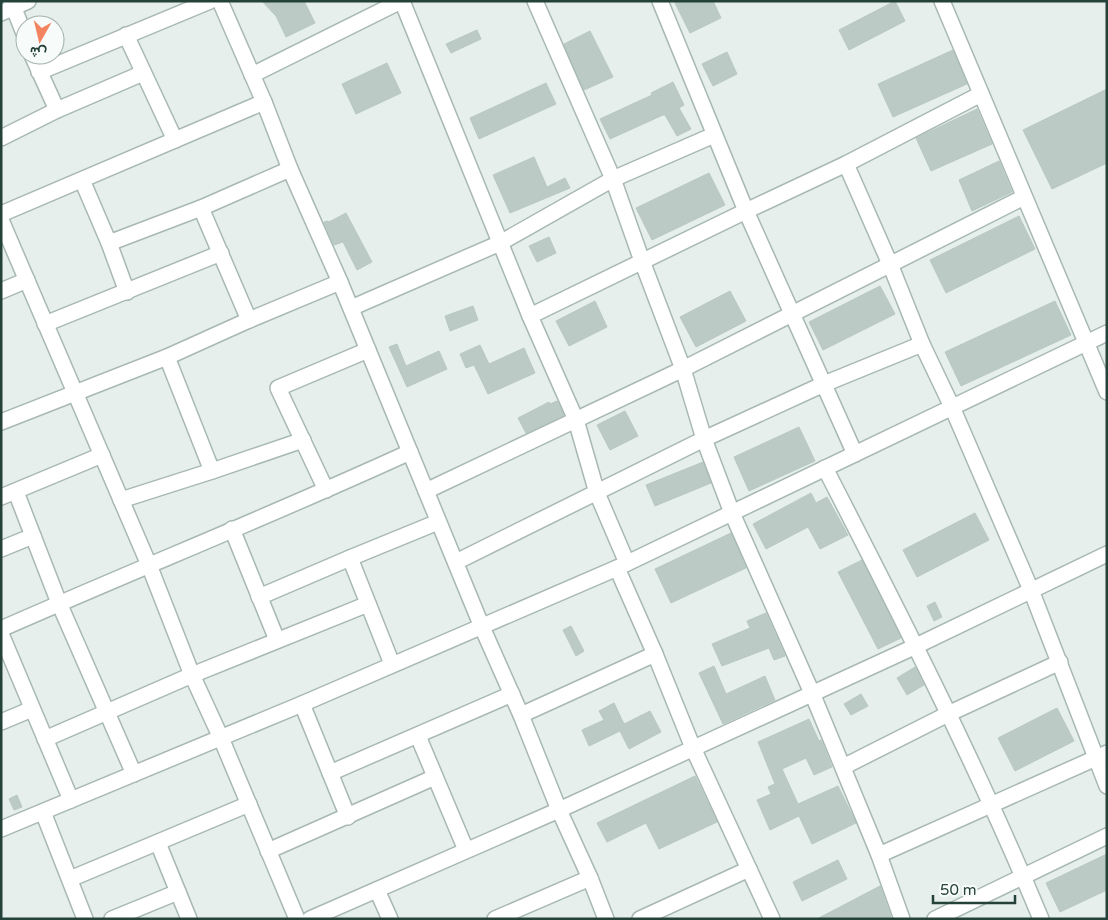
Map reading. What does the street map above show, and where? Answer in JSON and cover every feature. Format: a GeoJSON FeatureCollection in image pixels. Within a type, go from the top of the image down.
{"type":"FeatureCollection","features":[{"type":"Feature","properties":{"kind":"street"},"geometry":{"type":"LineString","coordinates":[[9,7],[28,1]]}},
{"type":"Feature","properties":{"kind":"street"},"geometry":{"type":"LineString","coordinates":[[39,72],[210,1]]}},
{"type":"Feature","properties":{"kind":"street"},"geometry":{"type":"LineString","coordinates":[[220,1],[264,102],[290,169],[351,308],[438,522],[606,919]]}},
{"type":"Feature","properties":{"kind":"street"},"geometry":{"type":"LineString","coordinates":[[252,75],[402,1],[530,316],[576,420],[597,494],[655,654],[693,748],[772,919]]}},
{"type":"Feature","properties":{"kind":"street"},"geometry":{"type":"LineString","coordinates":[[535,1],[613,179],[683,369],[704,439],[732,513],[843,767],[879,854],[902,919]]}},
{"type":"Feature","properties":{"kind":"street"},"geometry":{"type":"LineString","coordinates":[[660,1],[746,211],[855,454]]}},
{"type":"Feature","properties":{"kind":"street"},"geometry":{"type":"LineString","coordinates":[[942,1],[1107,392]]}},
{"type":"Feature","properties":{"kind":"street"},"geometry":{"type":"LineString","coordinates":[[126,35],[175,140]]}},
{"type":"Feature","properties":{"kind":"street"},"geometry":{"type":"LineString","coordinates":[[36,65],[57,110]]}},
{"type":"Feature","properties":{"kind":"street"},"geometry":{"type":"LineString","coordinates":[[1,138],[57,110],[143,73]]}},
{"type":"Feature","properties":{"kind":"street"},"geometry":{"type":"LineString","coordinates":[[530,316],[846,164],[981,94]]}},
{"type":"Feature","properties":{"kind":"street"},"geometry":{"type":"LineString","coordinates":[[1,214],[264,102]]}},
{"type":"Feature","properties":{"kind":"street"},"geometry":{"type":"LineString","coordinates":[[351,308],[500,243],[613,179],[714,135]]}},
{"type":"Feature","properties":{"kind":"street"},"geometry":{"type":"LineString","coordinates":[[846,164],[1101,756],[1107,786]]}},
{"type":"Feature","properties":{"kind":"street"},"geometry":{"type":"LineString","coordinates":[[109,243],[201,208],[290,169]]}},
{"type":"Feature","properties":{"kind":"street"},"geometry":{"type":"LineString","coordinates":[[82,180],[109,243],[127,292]]}},
{"type":"Feature","properties":{"kind":"street"},"geometry":{"type":"LineString","coordinates":[[426,491],[683,369],[1024,197]]}},
{"type":"Feature","properties":{"kind":"street"},"geometry":{"type":"LineString","coordinates":[[201,208],[249,320]]}},
{"type":"Feature","properties":{"kind":"street"},"geometry":{"type":"LineString","coordinates":[[1,220],[76,392],[149,565],[192,675],[221,738],[297,919]]}},
{"type":"Feature","properties":{"kind":"street"},"geometry":{"type":"LineString","coordinates":[[46,324],[221,253]]}},
{"type":"Feature","properties":{"kind":"street"},"geometry":{"type":"LineString","coordinates":[[1,291],[27,280]]}},
{"type":"Feature","properties":{"kind":"street"},"geometry":{"type":"LineString","coordinates":[[1,422],[167,356],[340,282]]}},
{"type":"Feature","properties":{"kind":"street"},"geometry":{"type":"LineString","coordinates":[[1,830],[302,704],[622,566],[1107,333]]}},
{"type":"Feature","properties":{"kind":"street"},"geometry":{"type":"LineString","coordinates":[[456,562],[597,494],[704,439],[824,384],[922,344]]}},
{"type":"Feature","properties":{"kind":"street"},"geometry":{"type":"LineString","coordinates":[[326,490],[278,388],[368,350]]}},
{"type":"Feature","properties":{"kind":"street"},"geometry":{"type":"LineString","coordinates":[[167,356],[212,471]]}},
{"type":"Feature","properties":{"kind":"street"},"geometry":{"type":"LineString","coordinates":[[121,500],[302,440]]}},
{"type":"Feature","properties":{"kind":"street"},"geometry":{"type":"LineString","coordinates":[[1,629],[326,490],[410,452]]}},
{"type":"Feature","properties":{"kind":"street"},"geometry":{"type":"LineString","coordinates":[[1,497],[102,455]]}},
{"type":"Feature","properties":{"kind":"street"},"geometry":{"type":"LineString","coordinates":[[825,468],[916,646],[992,805],[1041,919]]}},
{"type":"Feature","properties":{"kind":"street"},"geometry":{"type":"LineString","coordinates":[[16,492],[59,603],[134,774]]}},
{"type":"Feature","properties":{"kind":"street"},"geometry":{"type":"LineString","coordinates":[[259,597],[438,522]]}},
{"type":"Feature","properties":{"kind":"street"},"geometry":{"type":"LineString","coordinates":[[232,529],[277,640]]}},
{"type":"Feature","properties":{"kind":"street"},"geometry":{"type":"LineString","coordinates":[[1,549],[33,536]]}},
{"type":"Feature","properties":{"kind":"street"},"geometry":{"type":"LineString","coordinates":[[310,919],[559,810],[916,646],[1107,554]]}},
{"type":"Feature","properties":{"kind":"street"},"geometry":{"type":"LineString","coordinates":[[350,558],[392,664]]}},
{"type":"Feature","properties":{"kind":"street"},"geometry":{"type":"LineString","coordinates":[[45,739],[192,675],[368,604]]}},
{"type":"Feature","properties":{"kind":"street"},"geometry":{"type":"LineString","coordinates":[[1,634],[71,800]]}},
{"type":"Feature","properties":{"kind":"street"},"geometry":{"type":"LineString","coordinates":[[521,715],[655,654]]}},
{"type":"Feature","properties":{"kind":"street"},"geometry":{"type":"LineString","coordinates":[[843,767],[948,714],[1060,662]]}},
{"type":"Feature","properties":{"kind":"street"},"geometry":{"type":"LineString","coordinates":[[330,773],[512,694]]}},
{"type":"Feature","properties":{"kind":"street"},"geometry":{"type":"LineString","coordinates":[[302,704],[348,817]]}},
{"type":"Feature","properties":{"kind":"street"},"geometry":{"type":"LineString","coordinates":[[1,722],[32,708]]}},
{"type":"Feature","properties":{"kind":"street"},"geometry":{"type":"LineString","coordinates":[[418,736],[466,850]]}},
{"type":"Feature","properties":{"kind":"street"},"geometry":{"type":"LineString","coordinates":[[879,854],[1101,756]]}},
{"type":"Feature","properties":{"kind":"street"},"geometry":{"type":"LineString","coordinates":[[268,851],[435,777]]}},
{"type":"Feature","properties":{"kind":"street"},"geometry":{"type":"LineString","coordinates":[[70,879],[249,804]]}},
{"type":"Feature","properties":{"kind":"street"},"geometry":{"type":"LineString","coordinates":[[43,812],[85,919]]}},
{"type":"Feature","properties":{"kind":"street"},"geometry":{"type":"LineString","coordinates":[[935,919],[1107,836]]}},
{"type":"Feature","properties":{"kind":"street"},"geometry":{"type":"LineString","coordinates":[[158,843],[189,919]]}},
{"type":"Feature","properties":{"kind":"street"},"geometry":{"type":"LineString","coordinates":[[640,919],[749,869]]}},
{"type":"Feature","properties":{"kind":"street"},"geometry":{"type":"LineString","coordinates":[[495,919],[590,878]]}},
{"type":"Feature","properties":{"kind":"street"},"geometry":{"type":"LineString","coordinates":[[377,890],[390,919]]}},
{"type":"Feature","properties":{"kind":"street"},"geometry":{"type":"LineString","coordinates":[[112,919],[178,892]]}},
{"type":"Feature","properties":{"kind":"building"},"geometry":{"type":"Polygon","coordinates":[[[262,1],[304,1],[315,23],[286,37],[276,16],[262,1]]]}},
{"type":"Feature","properties":{"kind":"building"},"geometry":{"type":"Polygon","coordinates":[[[674,1],[713,1],[721,18],[690,33],[674,1]]]}},
{"type":"Feature","properties":{"kind":"building"},"geometry":{"type":"Polygon","coordinates":[[[895,1],[905,21],[849,50],[839,30],[895,1]]]}},
{"type":"Feature","properties":{"kind":"building"},"geometry":{"type":"Polygon","coordinates":[[[477,30],[481,39],[451,53],[446,44],[477,30]]]}},
{"type":"Feature","properties":{"kind":"building"},"geometry":{"type":"Polygon","coordinates":[[[590,31],[613,77],[584,90],[564,44],[590,31]]]}},
{"type":"Feature","properties":{"kind":"building"},"geometry":{"type":"Polygon","coordinates":[[[953,50],[967,84],[893,117],[878,84],[953,50]]]}},
{"type":"Feature","properties":{"kind":"building"},"geometry":{"type":"Polygon","coordinates":[[[727,52],[737,74],[713,86],[702,64],[727,52]]]}},
{"type":"Feature","properties":{"kind":"building"},"geometry":{"type":"Polygon","coordinates":[[[387,63],[401,93],[356,114],[342,84],[387,63]]]}},
{"type":"Feature","properties":{"kind":"building"},"geometry":{"type":"Polygon","coordinates":[[[673,82],[684,105],[679,108],[691,129],[677,136],[665,115],[663,115],[610,139],[600,119],[652,95],[651,93],[673,82]]]}},
{"type":"Feature","properties":{"kind":"building"},"geometry":{"type":"Polygon","coordinates":[[[546,83],[556,104],[479,139],[470,118],[546,83]]]}},
{"type":"Feature","properties":{"kind":"building"},"geometry":{"type":"Polygon","coordinates":[[[1107,89],[1107,163],[1052,189],[1023,130],[1107,89]]]}},
{"type":"Feature","properties":{"kind":"building"},"geometry":{"type":"Polygon","coordinates":[[[977,109],[992,144],[931,171],[916,138],[977,109]]]}},
{"type":"Feature","properties":{"kind":"building"},"geometry":{"type":"Polygon","coordinates":[[[534,157],[547,187],[565,178],[570,188],[510,213],[493,175],[534,157]]]}},
{"type":"Feature","properties":{"kind":"building"},"geometry":{"type":"Polygon","coordinates":[[[999,161],[1012,192],[972,211],[959,180],[999,161]]]}},
{"type":"Feature","properties":{"kind":"building"},"geometry":{"type":"Polygon","coordinates":[[[709,173],[725,205],[652,240],[636,208],[709,173]]]}},
{"type":"Feature","properties":{"kind":"building"},"geometry":{"type":"Polygon","coordinates":[[[346,213],[372,262],[357,270],[343,242],[334,245],[324,222],[329,222],[346,213]]]}},
{"type":"Feature","properties":{"kind":"building"},"geometry":{"type":"Polygon","coordinates":[[[1019,216],[1035,249],[946,293],[930,260],[1019,216]]]}},
{"type":"Feature","properties":{"kind":"building"},"geometry":{"type":"Polygon","coordinates":[[[549,237],[556,253],[537,262],[529,246],[549,237]]]}},
{"type":"Feature","properties":{"kind":"building"},"geometry":{"type":"Polygon","coordinates":[[[880,286],[895,314],[823,350],[809,322],[880,286]]]}},
{"type":"Feature","properties":{"kind":"building"},"geometry":{"type":"Polygon","coordinates":[[[730,291],[746,321],[696,347],[680,317],[730,291]]]}},
{"type":"Feature","properties":{"kind":"building"},"geometry":{"type":"Polygon","coordinates":[[[595,301],[607,327],[569,346],[556,321],[595,301]]]}},
{"type":"Feature","properties":{"kind":"building"},"geometry":{"type":"Polygon","coordinates":[[[1055,301],[1071,335],[961,386],[945,352],[1055,301]]]}},
{"type":"Feature","properties":{"kind":"building"},"geometry":{"type":"Polygon","coordinates":[[[473,306],[478,320],[450,331],[445,316],[473,306]]]}},
{"type":"Feature","properties":{"kind":"building"},"geometry":{"type":"Polygon","coordinates":[[[397,344],[406,366],[439,351],[447,369],[407,387],[389,347],[397,344]]]}},
{"type":"Feature","properties":{"kind":"building"},"geometry":{"type":"Polygon","coordinates":[[[480,345],[489,364],[524,348],[535,373],[488,394],[474,365],[466,368],[460,354],[480,345]]]}},
{"type":"Feature","properties":{"kind":"building"},"geometry":{"type":"Polygon","coordinates":[[[557,401],[564,415],[526,433],[518,418],[549,402],[550,404],[557,401]]]}},
{"type":"Feature","properties":{"kind":"building"},"geometry":{"type":"Polygon","coordinates":[[[625,411],[638,436],[610,450],[597,425],[625,411]]]}},
{"type":"Feature","properties":{"kind":"building"},"geometry":{"type":"Polygon","coordinates":[[[799,427],[815,461],[749,491],[734,457],[799,427]]]}},
{"type":"Feature","properties":{"kind":"building"},"geometry":{"type":"Polygon","coordinates":[[[703,462],[711,483],[655,506],[646,485],[703,462]]]}},
{"type":"Feature","properties":{"kind":"building"},"geometry":{"type":"Polygon","coordinates":[[[811,493],[816,503],[827,497],[848,535],[820,549],[808,527],[766,549],[753,524],[811,493]]]}},
{"type":"Feature","properties":{"kind":"building"},"geometry":{"type":"Polygon","coordinates":[[[975,513],[989,540],[917,577],[903,550],[975,513]]]}},
{"type":"Feature","properties":{"kind":"building"},"geometry":{"type":"Polygon","coordinates":[[[731,533],[746,568],[671,603],[655,569],[731,533]]]}},
{"type":"Feature","properties":{"kind":"building"},"geometry":{"type":"Polygon","coordinates":[[[862,560],[901,638],[878,649],[838,572],[862,560]]]}},
{"type":"Feature","properties":{"kind":"building"},"geometry":{"type":"Polygon","coordinates":[[[935,602],[942,617],[934,621],[927,606],[935,602]]]}},
{"type":"Feature","properties":{"kind":"building"},"geometry":{"type":"Polygon","coordinates":[[[766,613],[785,656],[774,660],[769,648],[722,666],[712,644],[750,628],[747,621],[766,613]]]}},
{"type":"Feature","properties":{"kind":"building"},"geometry":{"type":"Polygon","coordinates":[[[571,626],[584,651],[576,656],[563,630],[571,626]]]}},
{"type":"Feature","properties":{"kind":"building"},"geometry":{"type":"Polygon","coordinates":[[[714,666],[726,694],[765,676],[775,700],[723,724],[699,673],[714,666]]]}},
{"type":"Feature","properties":{"kind":"building"},"geometry":{"type":"Polygon","coordinates":[[[915,667],[924,685],[907,695],[897,678],[915,667]]]}},
{"type":"Feature","properties":{"kind":"building"},"geometry":{"type":"Polygon","coordinates":[[[861,694],[868,706],[851,715],[844,704],[861,694]]]}},
{"type":"Feature","properties":{"kind":"building"},"geometry":{"type":"Polygon","coordinates":[[[614,703],[624,724],[650,711],[661,732],[629,749],[620,731],[589,746],[582,730],[604,720],[599,711],[614,703]]]}},
{"type":"Feature","properties":{"kind":"building"},"geometry":{"type":"Polygon","coordinates":[[[1057,708],[1074,741],[1015,771],[998,738],[1057,708]]]}},
{"type":"Feature","properties":{"kind":"building"},"geometry":{"type":"Polygon","coordinates":[[[809,719],[819,741],[821,740],[832,767],[814,775],[806,758],[782,769],[798,804],[838,786],[856,823],[812,844],[799,816],[770,830],[757,800],[771,794],[768,787],[775,784],[758,742],[809,719]]]}},
{"type":"Feature","properties":{"kind":"building"},"geometry":{"type":"Polygon","coordinates":[[[695,776],[717,822],[659,849],[646,823],[607,842],[597,823],[695,776]]]}},
{"type":"Feature","properties":{"kind":"building"},"geometry":{"type":"Polygon","coordinates":[[[17,795],[22,807],[14,810],[9,799],[17,795]]]}},
{"type":"Feature","properties":{"kind":"building"},"geometry":{"type":"Polygon","coordinates":[[[1107,854],[1107,890],[1060,912],[1046,883],[1107,854]]]}},
{"type":"Feature","properties":{"kind":"building"},"geometry":{"type":"Polygon","coordinates":[[[838,860],[847,879],[802,901],[793,882],[838,860]]]}},
{"type":"Feature","properties":{"kind":"building"},"geometry":{"type":"Polygon","coordinates":[[[880,886],[891,917],[887,919],[817,919],[880,886]]]}}]}
